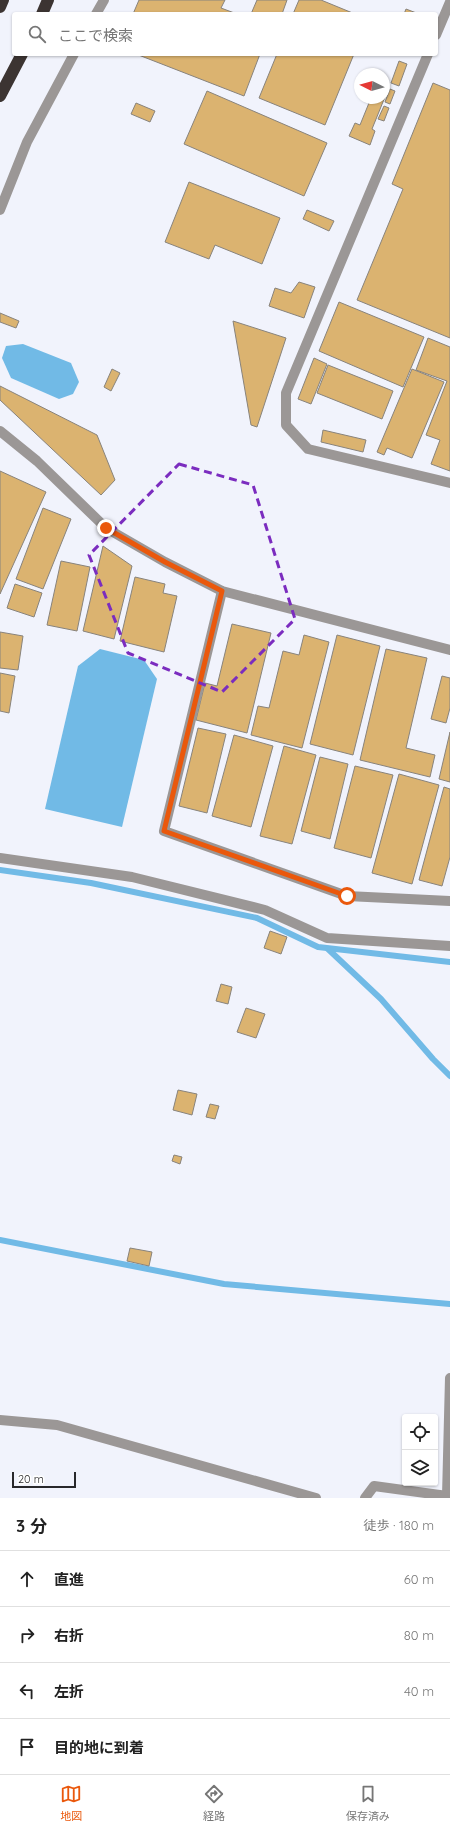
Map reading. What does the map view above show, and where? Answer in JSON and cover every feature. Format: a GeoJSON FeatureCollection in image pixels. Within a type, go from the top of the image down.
{"type":"FeatureCollection","features":[{"type":"Feature","properties":{"kind":"highway"},"geometry":{"type":"LineString","coordinates":[[0,7],[3,0]]}},
{"type":"Feature","properties":{"kind":"highway"},"geometry":{"type":"LineString","coordinates":[[43,12],[48,0]]}},
{"type":"Feature","properties":{"kind":"highway"},"geometry":{"type":"LineString","coordinates":[[0,96],[21,56]]}},
{"type":"Feature","properties":{"kind":"street"},"geometry":{"type":"LineString","coordinates":[[97,12],[104,0]]}},
{"type":"Feature","properties":{"kind":"street"},"geometry":{"type":"LineString","coordinates":[[438,30],[450,2]]}},
{"type":"Feature","properties":{"kind":"street"},"geometry":{"type":"LineString","coordinates":[[0,210],[28,142],[73,56]]}},
{"type":"Feature","properties":{"kind":"street"},"geometry":{"type":"LineString","coordinates":[[427,56],[286,392],[286,425],[308,449],[450,483]]}},
{"type":"Feature","properties":{"kind":"street"},"geometry":{"type":"LineString","coordinates":[[0,431],[37,461],[106,528],[165,562],[222,591],[450,650]]}},
{"type":"Feature","properties":{"kind":"street"},"geometry":{"type":"LineString","coordinates":[[222,591],[164,831],[347,896],[450,901]]}},
{"type":"Feature","properties":{"kind":"street"},"geometry":{"type":"LineString","coordinates":[[0,858],[132,876],[265,910],[327,938],[450,946]]}},
{"type":"Feature","properties":{"kind":"street"},"geometry":{"type":"LineString","coordinates":[[365,1498],[374,1486],[447,1496],[450,1378]]}},
{"type":"Feature","properties":{"kind":"street"},"geometry":{"type":"LineString","coordinates":[[0,1420],[57,1425],[316,1498]]}},
{"type":"Feature","properties":{"kind":"highlighted area"},"geometry":{"type":"Polygon","coordinates":[[[179,464],[253,485],[295,619],[222,692],[128,653],[89,555],[179,464]]]}},
{"type":"Feature","properties":{"kind":"water"},"geometry":{"type":"Polygon","coordinates":[[[23,344],[71,363],[79,382],[73,394],[59,399],[11,378],[2,358],[6,346],[23,344]]]}},
{"type":"Feature","properties":{"kind":"water"},"geometry":{"type":"Polygon","coordinates":[[[100,649],[144,660],[157,679],[122,827],[45,809],[78,666],[100,649]]]}},
{"type":"Feature","properties":{"kind":"building"},"geometry":{"type":"Polygon","coordinates":[[[139,0],[225,0],[221,8],[232,12],[134,12],[139,0]]]}},
{"type":"Feature","properties":{"kind":"building"},"geometry":{"type":"Polygon","coordinates":[[[257,0],[287,0],[283,12],[252,12],[257,0]]]}},
{"type":"Feature","properties":{"kind":"building"},"geometry":{"type":"Polygon","coordinates":[[[299,0],[321,0],[350,12],[294,12],[299,0]]]}},
{"type":"Feature","properties":{"kind":"building"},"geometry":{"type":"Polygon","coordinates":[[[406,9],[414,12],[405,12],[406,9]]]}},
{"type":"Feature","properties":{"kind":"building"},"geometry":{"type":"Polygon","coordinates":[[[141,56],[259,56],[244,96],[141,56]]]}},
{"type":"Feature","properties":{"kind":"building"},"geometry":{"type":"Polygon","coordinates":[[[276,56],[353,56],[325,125],[259,98],[276,56]]]}},
{"type":"Feature","properties":{"kind":"building"},"geometry":{"type":"Polygon","coordinates":[[[399,61],[407,64],[399,86],[391,83],[399,61]]]}},
{"type":"Feature","properties":{"kind":"building"},"geometry":{"type":"Polygon","coordinates":[[[433,83],[450,90],[450,338],[357,300],[403,189],[392,184],[433,83]]]}},
{"type":"Feature","properties":{"kind":"building"},"geometry":{"type":"Polygon","coordinates":[[[390,89],[395,91],[390,104],[390,89]]]}},
{"type":"Feature","properties":{"kind":"building"},"geometry":{"type":"Polygon","coordinates":[[[207,91],[327,143],[304,196],[184,144],[207,91]]]}},
{"type":"Feature","properties":{"kind":"building"},"geometry":{"type":"Polygon","coordinates":[[[136,103],[155,111],[150,122],[131,114],[136,103]]]}},
{"type":"Feature","properties":{"kind":"building"},"geometry":{"type":"Polygon","coordinates":[[[369,104],[382,104],[372,129],[375,131],[370,145],[349,136],[355,123],[360,125],[369,104]]]}},
{"type":"Feature","properties":{"kind":"building"},"geometry":{"type":"Polygon","coordinates":[[[384,106],[389,108],[384,121],[378,119],[384,106]]]}},
{"type":"Feature","properties":{"kind":"building"},"geometry":{"type":"Polygon","coordinates":[[[189,182],[280,218],[262,264],[215,245],[209,259],[165,242],[189,182]]]}},
{"type":"Feature","properties":{"kind":"building"},"geometry":{"type":"Polygon","coordinates":[[[307,210],[334,221],[329,231],[303,219],[307,210]]]}},
{"type":"Feature","properties":{"kind":"building"},"geometry":{"type":"Polygon","coordinates":[[[299,282],[315,287],[304,318],[269,306],[275,288],[291,293],[299,282]]]}},
{"type":"Feature","properties":{"kind":"building"},"geometry":{"type":"Polygon","coordinates":[[[339,302],[424,337],[403,387],[319,351],[339,302]]]}},
{"type":"Feature","properties":{"kind":"building"},"geometry":{"type":"Polygon","coordinates":[[[0,313],[19,321],[16,328],[0,322],[0,313]]]}},
{"type":"Feature","properties":{"kind":"building"},"geometry":{"type":"Polygon","coordinates":[[[233,321],[286,338],[257,427],[251,425],[233,321]]]}},
{"type":"Feature","properties":{"kind":"building"},"geometry":{"type":"Polygon","coordinates":[[[428,338],[450,347],[450,471],[431,464],[440,440],[426,435],[447,381],[416,370],[428,338]]]}},
{"type":"Feature","properties":{"kind":"building"},"geometry":{"type":"Polygon","coordinates":[[[314,358],[327,364],[311,404],[298,399],[314,358]]]}},
{"type":"Feature","properties":{"kind":"building"},"geometry":{"type":"Polygon","coordinates":[[[328,365],[393,391],[382,419],[317,393],[328,365]]]}},
{"type":"Feature","properties":{"kind":"building"},"geometry":{"type":"Polygon","coordinates":[[[112,369],[120,373],[111,391],[104,387],[112,369]]]}},
{"type":"Feature","properties":{"kind":"building"},"geometry":{"type":"Polygon","coordinates":[[[412,369],[444,382],[412,458],[387,448],[384,455],[377,452],[412,369]]]}},
{"type":"Feature","properties":{"kind":"building"},"geometry":{"type":"Polygon","coordinates":[[[0,386],[97,435],[115,480],[101,495],[0,400],[0,386]]]}},
{"type":"Feature","properties":{"kind":"building"},"geometry":{"type":"Polygon","coordinates":[[[323,430],[366,440],[363,452],[321,442],[323,430]]]}},
{"type":"Feature","properties":{"kind":"building"},"geometry":{"type":"Polygon","coordinates":[[[0,471],[46,492],[0,594],[0,471]]]}},
{"type":"Feature","properties":{"kind":"building"},"geometry":{"type":"Polygon","coordinates":[[[43,508],[71,519],[43,589],[16,579],[43,508]]]}},
{"type":"Feature","properties":{"kind":"building"},"geometry":{"type":"Polygon","coordinates":[[[103,546],[132,566],[114,639],[83,631],[103,546]]]}},
{"type":"Feature","properties":{"kind":"building"},"geometry":{"type":"Polygon","coordinates":[[[61,561],[90,567],[77,631],[47,625],[61,561]]]}},
{"type":"Feature","properties":{"kind":"building"},"geometry":{"type":"Polygon","coordinates":[[[135,577],[165,584],[163,593],[177,596],[164,652],[120,641],[135,577]]]}},
{"type":"Feature","properties":{"kind":"building"},"geometry":{"type":"Polygon","coordinates":[[[15,584],[42,593],[34,617],[7,608],[15,584]]]}},
{"type":"Feature","properties":{"kind":"building"},"geometry":{"type":"Polygon","coordinates":[[[232,624],[271,633],[247,733],[196,720],[205,683],[217,686],[232,624]]]}},
{"type":"Feature","properties":{"kind":"building"},"geometry":{"type":"Polygon","coordinates":[[[0,632],[23,636],[18,670],[0,668],[0,632]]]}},
{"type":"Feature","properties":{"kind":"building"},"geometry":{"type":"Polygon","coordinates":[[[304,635],[329,642],[302,748],[251,735],[258,706],[269,708],[283,651],[299,655],[304,635]]]}},
{"type":"Feature","properties":{"kind":"building"},"geometry":{"type":"Polygon","coordinates":[[[337,635],[380,646],[353,755],[310,744],[337,635]]]}},
{"type":"Feature","properties":{"kind":"building"},"geometry":{"type":"Polygon","coordinates":[[[386,649],[427,658],[406,748],[435,755],[430,777],[360,760],[386,649]]]}},
{"type":"Feature","properties":{"kind":"building"},"geometry":{"type":"Polygon","coordinates":[[[0,673],[15,676],[9,713],[0,711],[0,673]]]}},
{"type":"Feature","properties":{"kind":"building"},"geometry":{"type":"Polygon","coordinates":[[[442,676],[450,678],[450,708],[446,723],[431,719],[442,676]]]}},
{"type":"Feature","properties":{"kind":"building"},"geometry":{"type":"Polygon","coordinates":[[[198,728],[226,734],[207,813],[179,806],[198,728]]]}},
{"type":"Feature","properties":{"kind":"building"},"geometry":{"type":"Polygon","coordinates":[[[450,732],[450,782],[439,779],[450,732]]]}},
{"type":"Feature","properties":{"kind":"building"},"geometry":{"type":"Polygon","coordinates":[[[234,735],[273,746],[251,827],[212,816],[234,735]]]}},
{"type":"Feature","properties":{"kind":"building"},"geometry":{"type":"Polygon","coordinates":[[[284,746],[316,755],[292,844],[260,836],[284,746]]]}},
{"type":"Feature","properties":{"kind":"building"},"geometry":{"type":"Polygon","coordinates":[[[320,757],[348,764],[330,839],[301,831],[320,757]]]}},
{"type":"Feature","properties":{"kind":"building"},"geometry":{"type":"Polygon","coordinates":[[[355,766],[393,775],[371,858],[334,848],[355,766]]]}},
{"type":"Feature","properties":{"kind":"building"},"geometry":{"type":"Polygon","coordinates":[[[399,774],[439,785],[412,884],[372,873],[399,774]]]}},
{"type":"Feature","properties":{"kind":"building"},"geometry":{"type":"Polygon","coordinates":[[[444,787],[450,789],[450,857],[442,886],[419,880],[444,787]]]}},
{"type":"Feature","properties":{"kind":"building"},"geometry":{"type":"Polygon","coordinates":[[[270,931],[287,937],[281,954],[264,948],[270,931]]]}},
{"type":"Feature","properties":{"kind":"building"},"geometry":{"type":"Polygon","coordinates":[[[221,984],[232,987],[228,1004],[216,1001],[221,984]]]}},
{"type":"Feature","properties":{"kind":"building"},"geometry":{"type":"Polygon","coordinates":[[[246,1008],[265,1014],[256,1038],[237,1032],[246,1008]]]}},
{"type":"Feature","properties":{"kind":"building"},"geometry":{"type":"Polygon","coordinates":[[[178,1090],[197,1094],[192,1115],[173,1110],[178,1090]]]}},
{"type":"Feature","properties":{"kind":"building"},"geometry":{"type":"Polygon","coordinates":[[[210,1104],[219,1106],[215,1119],[206,1117],[210,1104]]]}},
{"type":"Feature","properties":{"kind":"building"},"geometry":{"type":"Polygon","coordinates":[[[174,1155],[182,1157],[180,1164],[172,1161],[174,1155]]]}},
{"type":"Feature","properties":{"kind":"building"},"geometry":{"type":"Polygon","coordinates":[[[130,1248],[152,1252],[149,1266],[127,1261],[130,1248]]]}},
{"type":"Feature","properties":{"kind":"waterway"},"geometry":{"type":"LineString","coordinates":[[0,870],[91,883],[257,918],[318,947],[450,962]]}},
{"type":"Feature","properties":{"kind":"waterway"},"geometry":{"type":"LineString","coordinates":[[328,949],[381,999],[433,1059],[450,1076]]}},
{"type":"Feature","properties":{"kind":"waterway"},"geometry":{"type":"LineString","coordinates":[[0,1240],[224,1284],[450,1304]]}},
{"type":"Feature","properties":{"kind":"route"},"geometry":{"type":"LineString","coordinates":[[106,528],[165,562],[222,591],[164,831],[347,896]]}}]}
